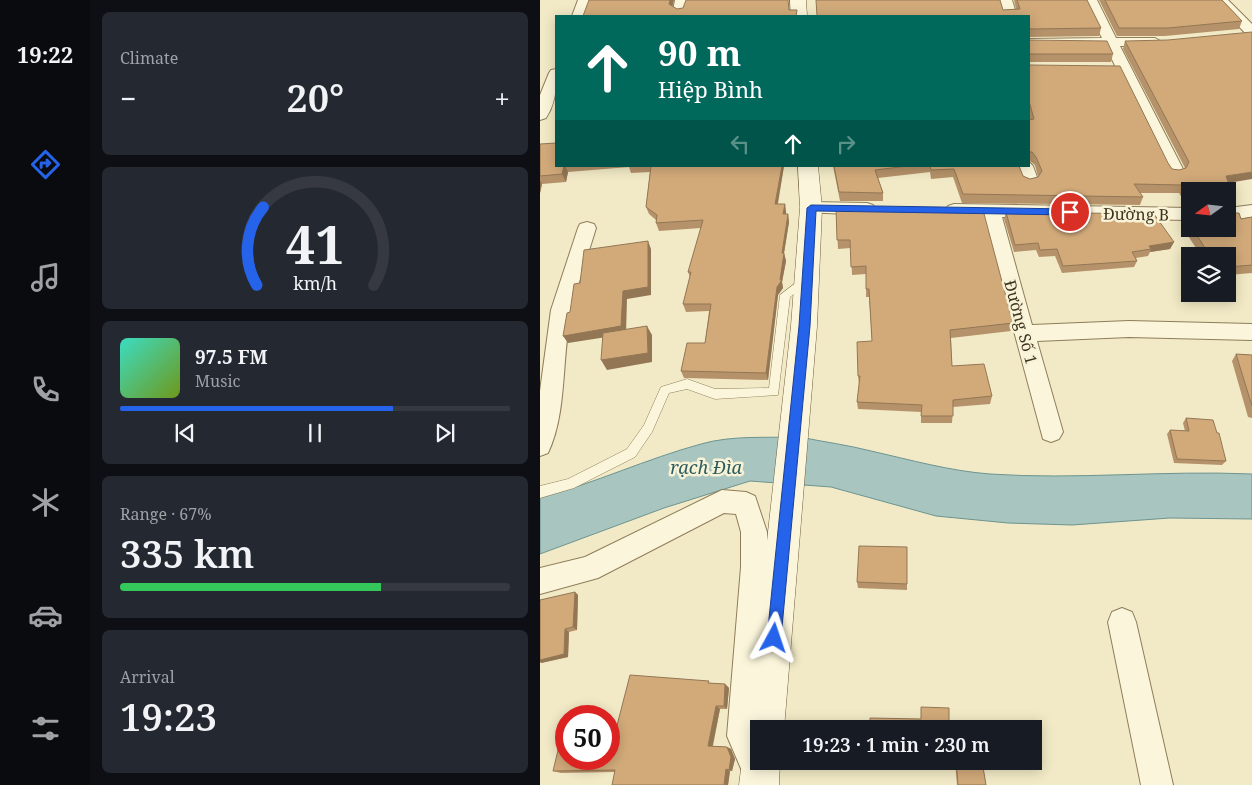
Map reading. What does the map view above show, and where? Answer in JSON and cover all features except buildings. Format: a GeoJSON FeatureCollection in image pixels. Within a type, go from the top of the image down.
{"type":"FeatureCollection","features":[{"type":"Feature","properties":{"kind":"main road"},"geometry":{"type":"LineString","coordinates":[[798,0],[799,15]]}},
{"type":"Feature","properties":{"kind":"main road"},"geometry":{"type":"LineString","coordinates":[[766,720],[804,326],[811,208],[808,167]]}},
{"type":"Feature","properties":{"kind":"street"},"geometry":{"type":"LineString","coordinates":[[578,15],[585,0]]}},
{"type":"Feature","properties":{"kind":"street"},"geometry":{"type":"LineString","coordinates":[[1005,0],[1010,15]]}},
{"type":"Feature","properties":{"kind":"street"},"geometry":{"type":"LineString","coordinates":[[1090,0],[1176,171]]}},
{"type":"Feature","properties":{"kind":"street"},"geometry":{"type":"LineString","coordinates":[[1221,0],[1252,33]]}},
{"type":"Feature","properties":{"kind":"street"},"geometry":{"type":"LineString","coordinates":[[1233,36],[1252,33]]}},
{"type":"Feature","properties":{"kind":"street"},"geometry":{"type":"LineString","coordinates":[[1030,43],[1165,42]]}},
{"type":"Feature","properties":{"kind":"street"},"geometry":{"type":"LineString","coordinates":[[1106,68],[1125,68]]}},
{"type":"Feature","properties":{"kind":"street"},"geometry":{"type":"LineString","coordinates":[[540,115],[555,76]]}},
{"type":"Feature","properties":{"kind":"street"},"geometry":{"type":"LineString","coordinates":[[811,208],[881,209]]}},
{"type":"Feature","properties":{"kind":"street","name":"Đường B"},"geometry":{"type":"LineString","coordinates":[[941,210],[1181,214]]}},
{"type":"Feature","properties":{"kind":"street","name":"Đường Số 1"},"geometry":{"type":"LineString","coordinates":[[991,211],[1051,432]]}},
{"type":"Feature","properties":{"kind":"street"},"geometry":{"type":"LineString","coordinates":[[1236,213],[1252,211]]}},
{"type":"Feature","properties":{"kind":"street"},"geometry":{"type":"LineString","coordinates":[[540,446],[550,401],[561,310],[587,228]]}},
{"type":"Feature","properties":{"kind":"street"},"geometry":{"type":"LineString","coordinates":[[1024,333],[1129,330],[1252,332]]}},
{"type":"Feature","properties":{"kind":"street"},"geometry":{"type":"LineString","coordinates":[[540,581],[589,569],[722,501],[746,504],[754,532],[754,567],[742,736],[760,774]]}},
{"type":"Feature","properties":{"kind":"street"},"geometry":{"type":"LineString","coordinates":[[1122,622],[1157,785]]}},
{"type":"Feature","properties":{"kind":"lane"},"geometry":{"type":"LineString","coordinates":[[540,492],[570,484],[631,453],[648,428],[665,390],[688,384],[715,394],[774,392],[785,295],[806,279]]}},
{"type":"Feature","properties":{"kind":"water","name":"rạch Đìa"},"geometry":{"type":"Polygon","coordinates":[[[800,437],[975,473],[1023,476],[1187,473],[1252,474],[1252,519],[1170,518],[1072,525],[1008,523],[936,516],[831,487],[750,481],[664,508],[540,554],[540,498],[713,441],[738,438],[800,437]]]}},
{"type":"Feature","properties":{"kind":"route"},"geometry":{"type":"LineString","coordinates":[[774,638],[804,326],[811,208],[1070,212]]}}]}
